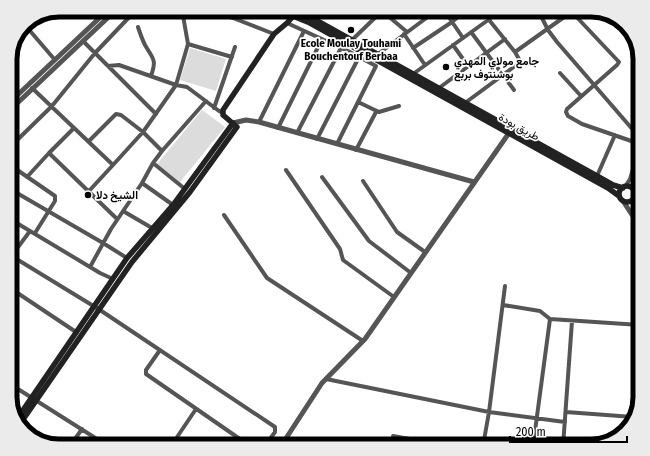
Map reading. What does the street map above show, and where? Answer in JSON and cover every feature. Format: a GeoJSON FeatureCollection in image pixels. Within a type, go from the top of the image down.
{"type":"FeatureCollection","features":[{"type":"Feature","properties":{"kind":"main road"},"geometry":{"type":"LineString","coordinates":[[235,125],[223,115],[222,112],[274,34],[292,17]]}},
{"type":"Feature","properties":{"kind":"main road","name":"طريق بودة"},"geometry":{"type":"LineString","coordinates":[[302,17],[310,23],[509,133],[613,185],[624,187]]}},
{"type":"Feature","properties":{"kind":"main road","name":"طريق بودة"},"geometry":{"type":"LineString","coordinates":[[309,17],[465,103],[619,196]]}},
{"type":"Feature","properties":{"kind":"main road"},"geometry":{"type":"LineString","coordinates":[[24,419],[34,399],[76,332],[127,258],[173,205],[235,125]]}},
{"type":"Feature","properties":{"kind":"main road"},"geometry":{"type":"LineString","coordinates":[[21,414],[34,399],[100,310],[132,262],[190,192],[235,125]]}},
{"type":"Feature","properties":{"kind":"main road"},"geometry":{"type":"LineString","coordinates":[[632,200],[628,202],[623,201],[619,196],[620,191],[624,187],[630,187],[633,190]]}},
{"type":"Feature","properties":{"kind":"street"},"geometry":{"type":"LineString","coordinates":[[17,96],[101,17]]}},
{"type":"Feature","properties":{"kind":"street"},"geometry":{"type":"LineString","coordinates":[[17,103],[109,17]]}},
{"type":"Feature","properties":{"kind":"street"},"geometry":{"type":"LineString","coordinates":[[17,140],[52,106],[95,53],[129,17]]}},
{"type":"Feature","properties":{"kind":"street"},"geometry":{"type":"LineString","coordinates":[[89,191],[143,132],[176,85],[188,44],[183,17]]}},
{"type":"Feature","properties":{"kind":"street"},"geometry":{"type":"LineString","coordinates":[[230,17],[274,34]]}},
{"type":"Feature","properties":{"kind":"street"},"geometry":{"type":"LineString","coordinates":[[352,40],[375,17]]}},
{"type":"Feature","properties":{"kind":"street"},"geometry":{"type":"LineString","coordinates":[[389,17],[405,33],[426,65]]}},
{"type":"Feature","properties":{"kind":"street"},"geometry":{"type":"LineString","coordinates":[[378,54],[428,17]]}},
{"type":"Feature","properties":{"kind":"street"},"geometry":{"type":"LineString","coordinates":[[449,17],[463,38]]}},
{"type":"Feature","properties":{"kind":"street"},"geometry":{"type":"LineString","coordinates":[[414,48],[458,17]]}},
{"type":"Feature","properties":{"kind":"street"},"geometry":{"type":"LineString","coordinates":[[414,74],[492,17]]}},
{"type":"Feature","properties":{"kind":"street"},"geometry":{"type":"LineString","coordinates":[[542,17],[548,30],[575,65],[633,130]]}},
{"type":"Feature","properties":{"kind":"street"},"geometry":{"type":"LineString","coordinates":[[515,52],[564,17]]}},
{"type":"Feature","properties":{"kind":"street"},"geometry":{"type":"LineString","coordinates":[[578,17],[618,61],[617,66],[567,109],[566,112],[568,116],[582,124],[633,142]]}},
{"type":"Feature","properties":{"kind":"street"},"geometry":{"type":"LineString","coordinates":[[465,103],[520,62],[515,52],[489,19]]}},
{"type":"Feature","properties":{"kind":"street"},"geometry":{"type":"LineString","coordinates":[[287,23],[341,48],[376,67],[337,144]]}},
{"type":"Feature","properties":{"kind":"street"},"geometry":{"type":"LineString","coordinates":[[138,27],[155,62],[151,76]]}},
{"type":"Feature","properties":{"kind":"street"},"geometry":{"type":"LineString","coordinates":[[29,30],[55,60]]}},
{"type":"Feature","properties":{"kind":"street"},"geometry":{"type":"LineString","coordinates":[[259,122],[304,31]]}},
{"type":"Feature","properties":{"kind":"street"},"geometry":{"type":"LineString","coordinates":[[471,32],[514,90]]}},
{"type":"Feature","properties":{"kind":"street"},"geometry":{"type":"LineString","coordinates":[[278,128],[322,39]]}},
{"type":"Feature","properties":{"kind":"street"},"geometry":{"type":"LineString","coordinates":[[439,88],[505,39]]}},
{"type":"Feature","properties":{"kind":"street"},"geometry":{"type":"LineString","coordinates":[[83,41],[156,114]]}},
{"type":"Feature","properties":{"kind":"street"},"geometry":{"type":"LineString","coordinates":[[188,44],[232,57]]}},
{"type":"Feature","properties":{"kind":"street"},"geometry":{"type":"LineString","coordinates":[[453,45],[468,66]]}},
{"type":"Feature","properties":{"kind":"street"},"geometry":{"type":"LineString","coordinates":[[214,108],[234,48]]}},
{"type":"Feature","properties":{"kind":"street"},"geometry":{"type":"LineString","coordinates":[[297,133],[341,48]]}},
{"type":"Feature","properties":{"kind":"street"},"geometry":{"type":"LineString","coordinates":[[317,139],[359,57]]}},
{"type":"Feature","properties":{"kind":"street"},"geometry":{"type":"LineString","coordinates":[[108,66],[119,65],[176,85],[187,87],[214,108],[222,112]]}},
{"type":"Feature","properties":{"kind":"street"},"geometry":{"type":"LineString","coordinates":[[560,73],[582,96]]}},
{"type":"Feature","properties":{"kind":"street"},"geometry":{"type":"LineString","coordinates":[[32,88],[113,165]]}},
{"type":"Feature","properties":{"kind":"street"},"geometry":{"type":"LineString","coordinates":[[90,267],[117,219],[142,184],[153,163],[206,101]]}},
{"type":"Feature","properties":{"kind":"street"},"geometry":{"type":"LineString","coordinates":[[358,102],[376,112],[381,112],[399,106]]}},
{"type":"Feature","properties":{"kind":"street"},"geometry":{"type":"LineString","coordinates":[[356,150],[376,112]]}},
{"type":"Feature","properties":{"kind":"street"},"geometry":{"type":"LineString","coordinates":[[89,141],[116,114],[121,115],[143,132],[162,151]]}},
{"type":"Feature","properties":{"kind":"street"},"geometry":{"type":"LineString","coordinates":[[235,125],[250,120],[259,122],[474,182]]}},
{"type":"Feature","properties":{"kind":"street"},"geometry":{"type":"LineString","coordinates":[[27,178],[74,128]]}},
{"type":"Feature","properties":{"kind":"street"},"geometry":{"type":"LineString","coordinates":[[287,439],[326,378],[363,341],[509,133]]}},
{"type":"Feature","properties":{"kind":"street"},"geometry":{"type":"LineString","coordinates":[[597,176],[615,135]]}},
{"type":"Feature","properties":{"kind":"street"},"geometry":{"type":"LineString","coordinates":[[49,153],[117,219]]}},
{"type":"Feature","properties":{"kind":"street"},"geometry":{"type":"LineString","coordinates":[[153,163],[185,189]]}},
{"type":"Feature","properties":{"kind":"street"},"geometry":{"type":"LineString","coordinates":[[630,179],[633,169]]}},
{"type":"Feature","properties":{"kind":"street"},"geometry":{"type":"LineString","coordinates":[[17,170],[55,196],[55,201],[49,211],[17,249]]}},
{"type":"Feature","properties":{"kind":"street"},"geometry":{"type":"LineString","coordinates":[[286,170],[340,249],[344,260],[394,297]]}},
{"type":"Feature","properties":{"kind":"street"},"geometry":{"type":"LineString","coordinates":[[322,177],[369,241],[411,273]]}},
{"type":"Feature","properties":{"kind":"street"},"geometry":{"type":"LineString","coordinates":[[624,187],[633,177]]}},
{"type":"Feature","properties":{"kind":"street"},"geometry":{"type":"LineString","coordinates":[[363,181],[397,232],[425,252]]}},
{"type":"Feature","properties":{"kind":"street"},"geometry":{"type":"LineString","coordinates":[[142,184],[173,205]]}},
{"type":"Feature","properties":{"kind":"street"},"geometry":{"type":"LineString","coordinates":[[17,193],[127,258]]}},
{"type":"Feature","properties":{"kind":"street"},"geometry":{"type":"LineString","coordinates":[[623,201],[633,216]]}},
{"type":"Feature","properties":{"kind":"street"},"geometry":{"type":"LineString","coordinates":[[123,211],[152,228]]}},
{"type":"Feature","properties":{"kind":"street"},"geometry":{"type":"LineString","coordinates":[[224,215],[267,278],[363,341]]}},
{"type":"Feature","properties":{"kind":"street"},"geometry":{"type":"LineString","coordinates":[[17,223],[113,279]]}},
{"type":"Feature","properties":{"kind":"street"},"geometry":{"type":"LineString","coordinates":[[17,260],[100,310],[275,427],[275,432],[270,439]]}},
{"type":"Feature","properties":{"kind":"street"},"geometry":{"type":"LineString","coordinates":[[484,439],[505,286]]}},
{"type":"Feature","properties":{"kind":"street"},"geometry":{"type":"LineString","coordinates":[[17,293],[76,332]]}},
{"type":"Feature","properties":{"kind":"street"},"geometry":{"type":"LineString","coordinates":[[503,306],[540,311],[550,319],[633,325]]}},
{"type":"Feature","properties":{"kind":"street"},"geometry":{"type":"LineString","coordinates":[[534,439],[550,319]]}},
{"type":"Feature","properties":{"kind":"street"},"geometry":{"type":"LineString","coordinates":[[564,439],[572,321]]}},
{"type":"Feature","properties":{"kind":"street"},"geometry":{"type":"LineString","coordinates":[[160,350],[145,373],[240,439]]}},
{"type":"Feature","properties":{"kind":"street"},"geometry":{"type":"LineString","coordinates":[[326,378],[489,412],[565,422]]}},
{"type":"Feature","properties":{"kind":"street"},"geometry":{"type":"LineString","coordinates":[[17,388],[97,439]]}},
{"type":"Feature","properties":{"kind":"street"},"geometry":{"type":"LineString","coordinates":[[175,439],[196,409]]}},
{"type":"Feature","properties":{"kind":"street"},"geometry":{"type":"LineString","coordinates":[[566,412],[629,416]]}},
{"type":"Feature","properties":{"kind":"street"},"geometry":{"type":"LineString","coordinates":[[75,439],[82,430]]}},
{"type":"Feature","properties":{"kind":"street"},"geometry":{"type":"LineString","coordinates":[[393,436],[410,439]]}},
{"type":"Feature","properties":{"kind":"shaded area"},"geometry":{"type":"Polygon","coordinates":[[[190,48],[226,59],[216,91],[180,80],[190,48]]]}},
{"type":"Feature","properties":{"kind":"shaded area"},"geometry":{"type":"Polygon","coordinates":[[[202,110],[225,127],[180,182],[157,164],[202,110]]]}},
{"type":"Feature","properties":{"kind":"place","name":"Ecole Moulay Touhami Bouchentouf Berbaa"},"geometry":{"type":"Point","coordinates":[351,30]}},
{"type":"Feature","properties":{"kind":"place","name":"جامع مولاي المهدي بوشنتوف بربع"},"geometry":{"type":"Point","coordinates":[446,67]}},
{"type":"Feature","properties":{"kind":"place","name":"الشيخ دلا"},"geometry":{"type":"Point","coordinates":[88,195]}}]}
